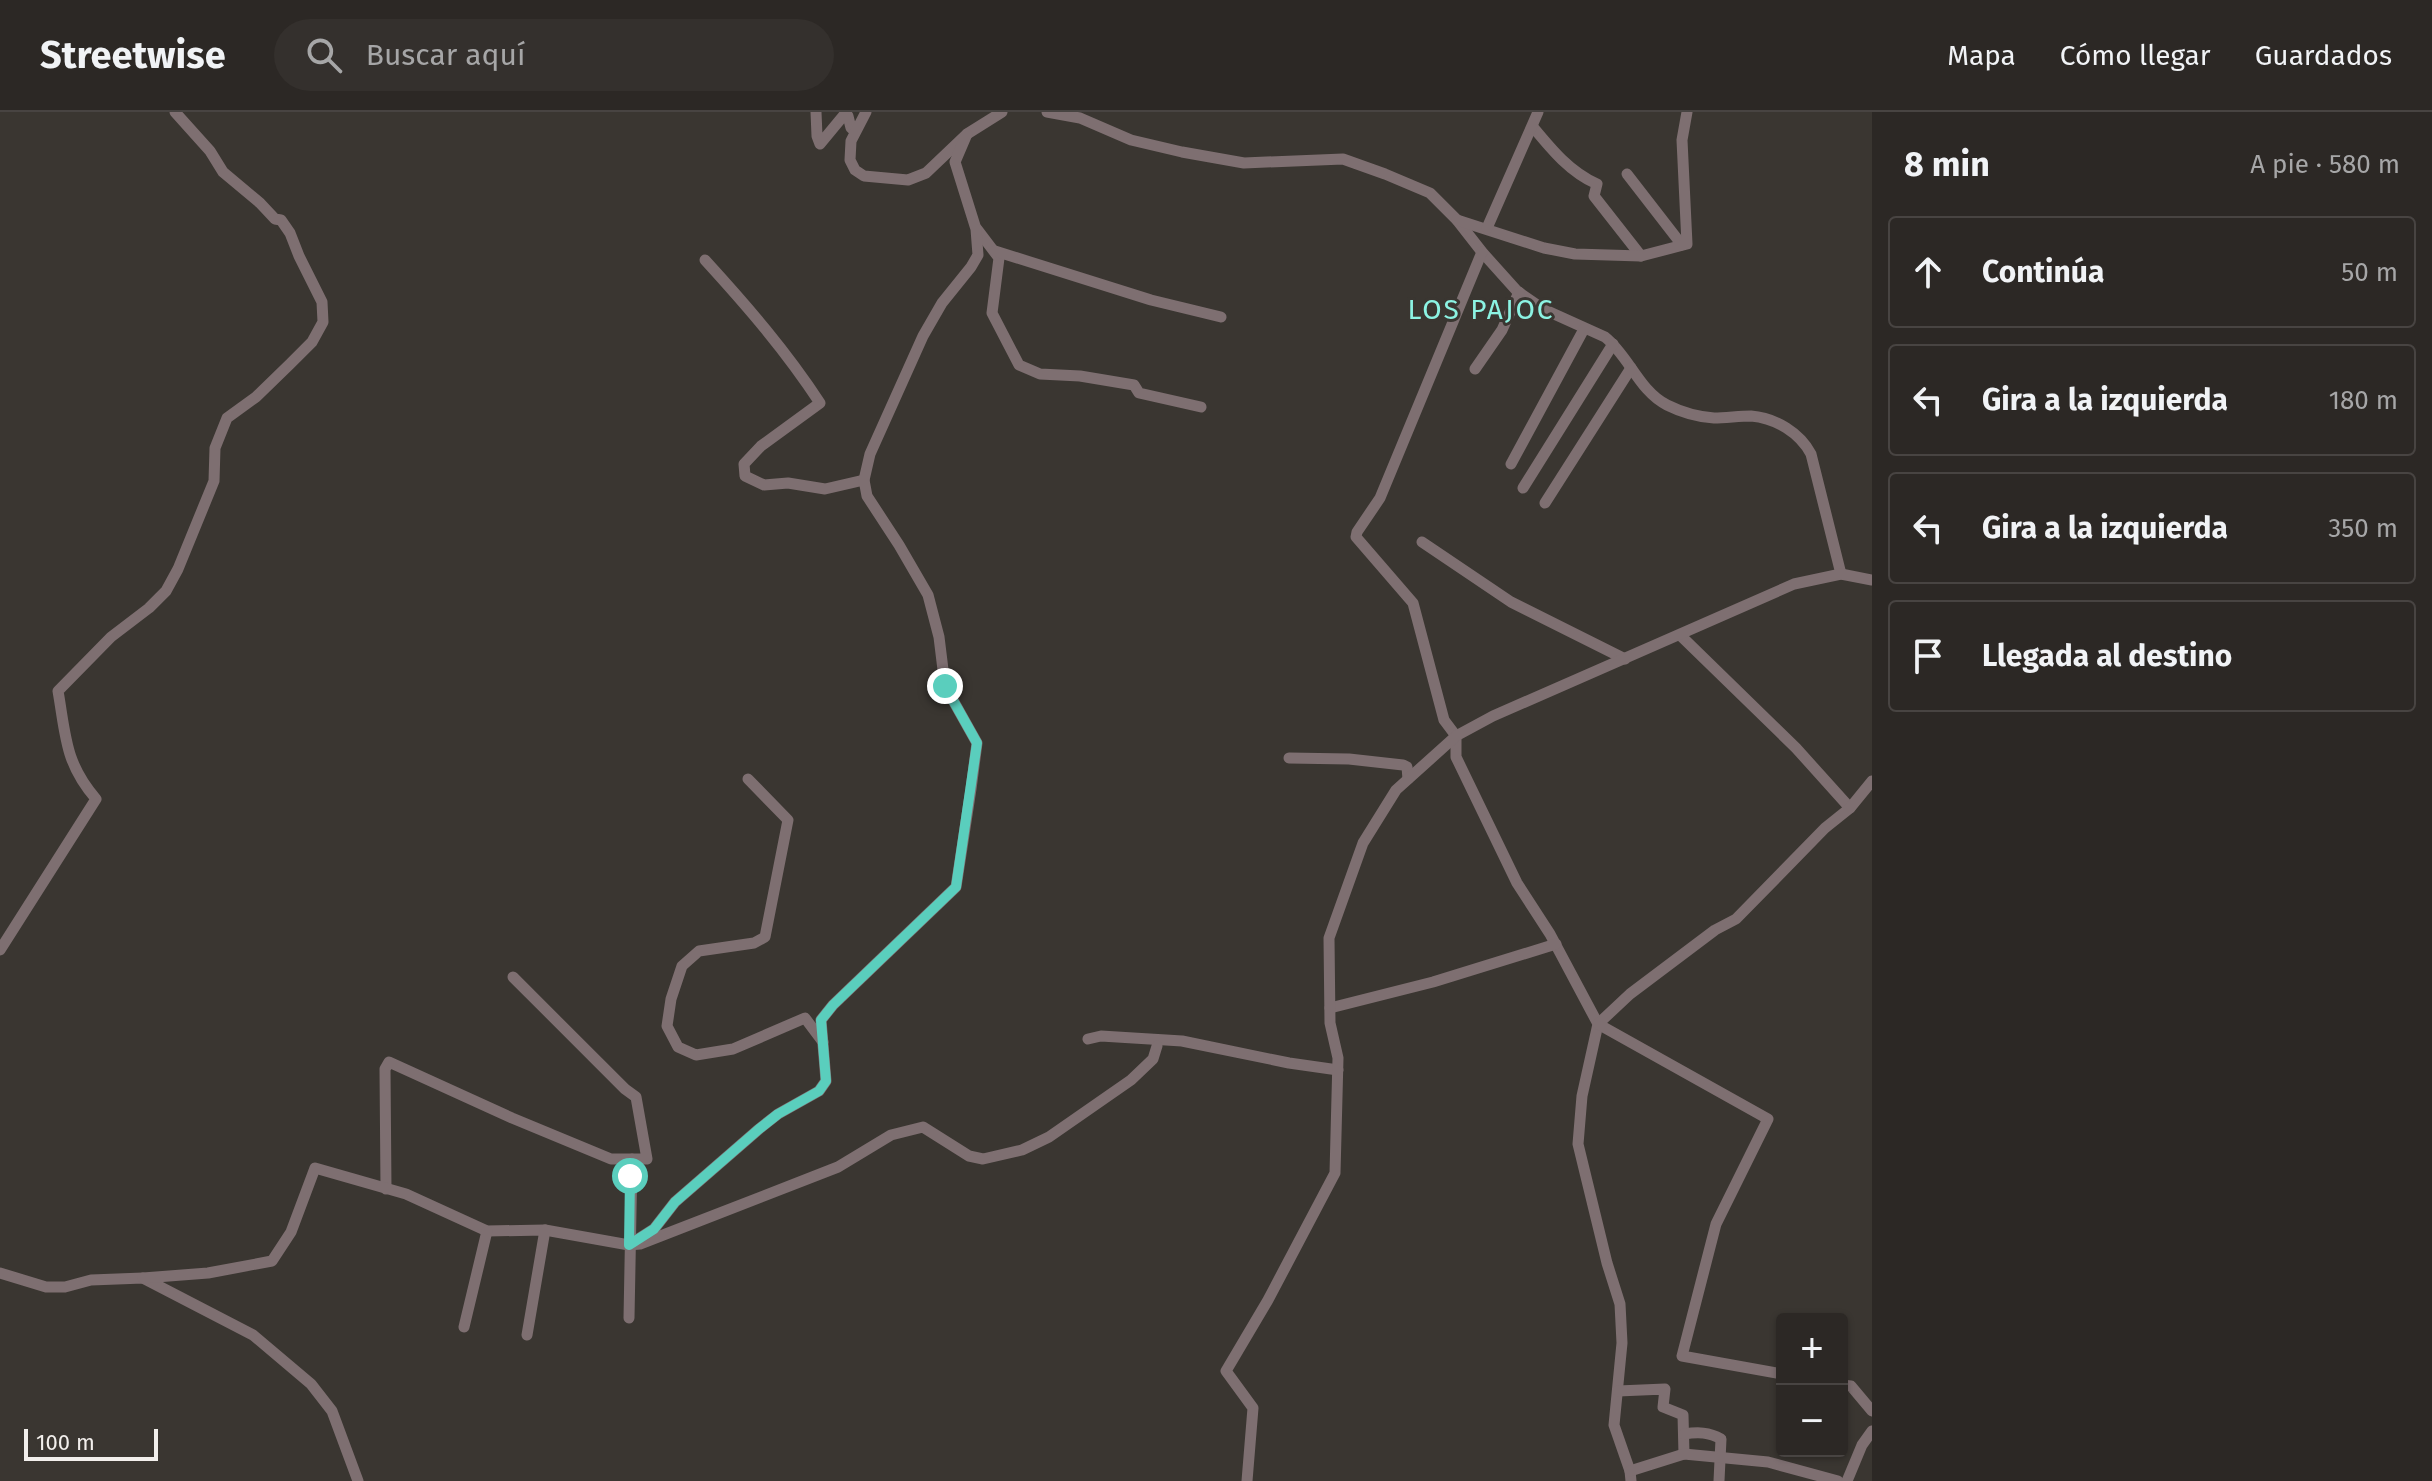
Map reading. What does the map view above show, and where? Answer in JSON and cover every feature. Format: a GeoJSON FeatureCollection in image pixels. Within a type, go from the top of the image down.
{"type":"FeatureCollection","features":[{"type":"Feature","properties":{"kind":"street"},"geometry":{"type":"LineString","coordinates":[[0,950],[96,799],[84,785],[70,759],[58,691],[111,637],[166,591],[214,481],[215,448],[227,418],[256,397],[290,364],[312,342],[323,322],[322,302],[281,220],[275,219],[223,172],[210,151],[175,112]]}},
{"type":"Feature","properties":{"kind":"street"},"geometry":{"type":"LineString","coordinates":[[816,112],[820,144],[844,115],[848,116],[851,128],[855,130]]}},
{"type":"Feature","properties":{"kind":"street"},"geometry":{"type":"LineString","coordinates":[[866,112],[851,141],[850,160],[855,170],[864,176],[908,180],[926,173],[967,134],[1002,112]]}},
{"type":"Feature","properties":{"kind":"street"},"geometry":{"type":"LineString","coordinates":[[1047,112],[1080,118],[1131,140],[1244,163],[1343,159],[1430,193],[1519,292],[1543,309],[1605,337],[1664,404],[1712,418],[1754,416],[1787,428],[1805,442],[1811,454],[1841,574]]}},
{"type":"Feature","properties":{"kind":"street"},"geometry":{"type":"LineString","coordinates":[[1522,112],[1536,119],[1549,146],[1580,176],[1597,184],[1594,196],[1641,256]]}},
{"type":"Feature","properties":{"kind":"street"},"geometry":{"type":"LineString","coordinates":[[1457,220],[1544,248],[1575,254],[1641,256],[1687,244],[1682,140],[1687,112]]}},
{"type":"Feature","properties":{"kind":"street"},"geometry":{"type":"LineString","coordinates":[[1487,228],[1536,119]]}},
{"type":"Feature","properties":{"kind":"street"},"geometry":{"type":"LineString","coordinates":[[629,1245],[654,1229],[675,1202],[759,1129],[778,1114],[819,1091],[826,1081],[821,1020],[956,887],[977,743],[945,686],[939,637],[928,595],[867,496],[864,480],[870,454],[923,336],[942,303],[978,255],[976,229],[955,162],[967,134]]}},
{"type":"Feature","properties":{"kind":"street"},"geometry":{"type":"LineString","coordinates":[[1627,174],[1682,245]]}},
{"type":"Feature","properties":{"kind":"street"},"geometry":{"type":"LineString","coordinates":[[976,229],[999,258],[992,313],[1019,365],[1040,374],[1080,376],[1134,385],[1139,393],[1201,407]]}},
{"type":"Feature","properties":{"kind":"street"},"geometry":{"type":"LineString","coordinates":[[995,251],[1151,300],[1221,317]]}},
{"type":"Feature","properties":{"kind":"street"},"geometry":{"type":"LineString","coordinates":[[1482,252],[1380,498],[1356,535],[1413,603],[1444,720],[1456,736],[1456,757],[1517,883],[1556,944],[1598,1024],[1768,1119],[1716,1224],[1682,1356],[1776,1373]]}},
{"type":"Feature","properties":{"kind":"street"},"geometry":{"type":"LineString","coordinates":[[705,260],[796,366],[820,403],[761,446],[744,464],[745,476],[764,485],[788,483],[825,489],[864,480]]}},
{"type":"Feature","properties":{"kind":"street"},"geometry":{"type":"LineString","coordinates":[[1475,369],[1502,330],[1519,292]]}},
{"type":"Feature","properties":{"kind":"street"},"geometry":{"type":"LineString","coordinates":[[1511,464],[1584,329]]}},
{"type":"Feature","properties":{"kind":"street"},"geometry":{"type":"LineString","coordinates":[[1523,488],[1613,344]]}},
{"type":"Feature","properties":{"kind":"street"},"geometry":{"type":"LineString","coordinates":[[1545,503],[1631,368]]}},
{"type":"Feature","properties":{"kind":"street"},"geometry":{"type":"LineString","coordinates":[[1422,542],[1511,602],[1625,659]]}},
{"type":"Feature","properties":{"kind":"street"},"geometry":{"type":"LineString","coordinates":[[1247,1481],[1253,1408],[1226,1371],[1268,1300],[1335,1173],[1338,1070],[1330,1008],[1329,938],[1363,843],[1396,790],[1456,736],[1493,716],[1794,584],[1841,574],[1872,580]]}},
{"type":"Feature","properties":{"kind":"street"},"geometry":{"type":"LineString","coordinates":[[1858,576],[1872,574]]}},
{"type":"Feature","properties":{"kind":"street"},"geometry":{"type":"LineString","coordinates":[[1680,635],[1796,748],[1850,808]]}},
{"type":"Feature","properties":{"kind":"street"},"geometry":{"type":"LineString","coordinates":[[1289,758],[1349,759],[1403,765],[1407,767],[1408,779]]}},
{"type":"Feature","properties":{"kind":"street"},"geometry":{"type":"LineString","coordinates":[[748,779],[788,820],[765,937],[754,943],[699,951],[682,966],[671,999],[667,1026],[678,1047],[696,1055],[733,1049],[805,1018],[823,1042]]}},
{"type":"Feature","properties":{"kind":"street"},"geometry":{"type":"LineString","coordinates":[[1838,1481],[1768,1462],[1684,1454],[1630,1476],[1614,1425],[1622,1343],[1620,1304],[1578,1144],[1582,1096],[1598,1024],[1630,994],[1715,930],[1736,919],[1825,828],[1850,808],[1872,781]]}},
{"type":"Feature","properties":{"kind":"street"},"geometry":{"type":"LineString","coordinates":[[1330,1008],[1433,982],[1556,944]]}},
{"type":"Feature","properties":{"kind":"street"},"geometry":{"type":"LineString","coordinates":[[386,1189],[385,1069],[389,1062],[611,1159],[647,1159],[636,1097],[513,977]]}},
{"type":"Feature","properties":{"kind":"street"},"geometry":{"type":"LineString","coordinates":[[1088,1039],[1101,1036],[1182,1041],[1338,1070]]}},
{"type":"Feature","properties":{"kind":"street"},"geometry":{"type":"LineString","coordinates":[[0,1273],[46,1287],[65,1287],[91,1280],[208,1273],[272,1261],[291,1232],[315,1168],[406,1194],[487,1231],[545,1230],[629,1245],[640,1244],[838,1167],[891,1135],[923,1127],[969,1156],[983,1159],[1022,1150],[1049,1137],[1131,1080],[1153,1059],[1157,1046]]}},
{"type":"Feature","properties":{"kind":"street"},"geometry":{"type":"LineString","coordinates":[[629,1318],[632,1159]]}},
{"type":"Feature","properties":{"kind":"street"},"geometry":{"type":"LineString","coordinates":[[527,1335],[545,1230]]}},
{"type":"Feature","properties":{"kind":"street"},"geometry":{"type":"LineString","coordinates":[[464,1327],[487,1231]]}},
{"type":"Feature","properties":{"kind":"street"},"geometry":{"type":"LineString","coordinates":[[143,1278],[253,1335],[311,1384],[332,1411],[358,1481]]}},
{"type":"Feature","properties":{"kind":"street"},"geometry":{"type":"LineString","coordinates":[[1848,1386],[1872,1411]]}},
{"type":"Feature","properties":{"kind":"street"},"geometry":{"type":"LineString","coordinates":[[1618,1391],[1665,1389],[1663,1407],[1683,1415],[1684,1454]]}},
{"type":"Feature","properties":{"kind":"street"},"geometry":{"type":"LineString","coordinates":[[1847,1481],[1862,1445],[1872,1431]]}},
{"type":"Feature","properties":{"kind":"street"},"geometry":{"type":"LineString","coordinates":[[1684,1434],[1711,1433],[1721,1439],[1719,1481]]}},
{"type":"Feature","properties":{"kind":"district","name":"LOS PAJOC"},"geometry":{"type":"Point","coordinates":[1481,309]}},
{"type":"Feature","properties":{"kind":"route"},"geometry":{"type":"LineString","coordinates":[[630,1176],[629,1245],[654,1229],[675,1202],[759,1129],[778,1114],[819,1091],[826,1081],[821,1020],[956,887],[977,743],[945,686]]}}]}
